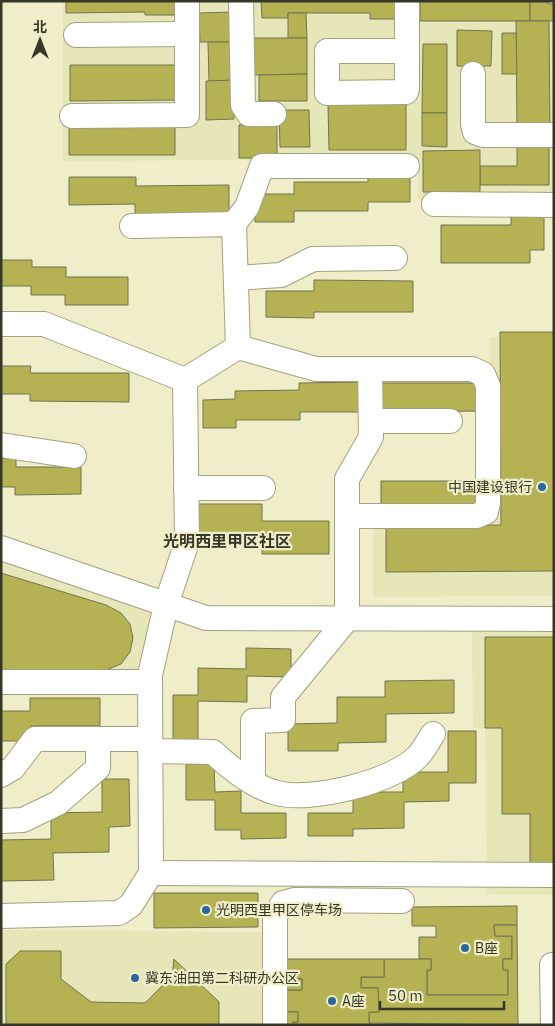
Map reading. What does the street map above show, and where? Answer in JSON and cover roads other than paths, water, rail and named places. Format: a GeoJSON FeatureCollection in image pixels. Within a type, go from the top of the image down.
{"type":"FeatureCollection","features":[{"type":"Feature","properties":{"kind":"street"},"geometry":{"type":"LineString","coordinates":[[72,116],[188,115],[186,1]]}},
{"type":"Feature","properties":{"kind":"street"},"geometry":{"type":"LineString","coordinates":[[241,1],[243,105],[249,114],[274,114]]}},
{"type":"Feature","properties":{"kind":"street"},"geometry":{"type":"LineString","coordinates":[[407,1],[407,50]]}},
{"type":"Feature","properties":{"kind":"street"},"geometry":{"type":"LineString","coordinates":[[76,35],[187,34]]}},
{"type":"Feature","properties":{"kind":"street"},"geometry":{"type":"LineString","coordinates":[[473,74],[473,124],[475,132],[483,135],[554,135]]}},
{"type":"Feature","properties":{"kind":"street"},"geometry":{"type":"LineString","coordinates":[[238,348],[234,224],[247,207],[262,166],[407,166]]}},
{"type":"Feature","properties":{"kind":"street"},"geometry":{"type":"LineString","coordinates":[[434,204],[554,205]]}},
{"type":"Feature","properties":{"kind":"street"},"geometry":{"type":"LineString","coordinates":[[132,226],[234,224]]}},
{"type":"Feature","properties":{"kind":"street"},"geometry":{"type":"LineString","coordinates":[[236,278],[281,275],[313,259],[395,258]]}},
{"type":"Feature","properties":{"kind":"street"},"geometry":{"type":"LineString","coordinates":[[1,324],[44,324],[185,380]]}},
{"type":"Feature","properties":{"kind":"street"},"geometry":{"type":"LineString","coordinates":[[185,380],[238,348],[316,369],[472,369],[483,374],[488,386],[488,502],[486,512],[476,516],[347,516]]}},
{"type":"Feature","properties":{"kind":"street"},"geometry":{"type":"LineString","coordinates":[[254,782],[253,721],[283,720],[283,696],[347,619],[347,480],[371,437],[370,369]]}},
{"type":"Feature","properties":{"kind":"street"},"geometry":{"type":"LineString","coordinates":[[1,916],[119,913],[132,905],[151,873],[150,682],[166,605],[187,542],[185,380]]}},
{"type":"Feature","properties":{"kind":"street"},"geometry":{"type":"LineString","coordinates":[[371,421],[450,421]]}},
{"type":"Feature","properties":{"kind":"street"},"geometry":{"type":"LineString","coordinates":[[1,445],[74,456]]}},
{"type":"Feature","properties":{"kind":"street"},"geometry":{"type":"LineString","coordinates":[[186,488],[263,488]]}},
{"type":"Feature","properties":{"kind":"street"},"geometry":{"type":"LineString","coordinates":[[1,548],[206,618],[554,619]]}},
{"type":"Feature","properties":{"kind":"street"},"geometry":{"type":"LineString","coordinates":[[1,682],[150,682]]}},
{"type":"Feature","properties":{"kind":"street"},"geometry":{"type":"LineString","coordinates":[[1,775],[13,768],[35,739],[98,739],[212,752],[231,768],[277,793],[306,796],[337,792],[381,779],[418,757],[433,734]]}},
{"type":"Feature","properties":{"kind":"street"},"geometry":{"type":"LineString","coordinates":[[1,821],[23,820],[58,803],[98,768],[98,739]]}},
{"type":"Feature","properties":{"kind":"street"},"geometry":{"type":"LineString","coordinates":[[151,873],[554,875]]}},
{"type":"Feature","properties":{"kind":"street"},"geometry":{"type":"LineString","coordinates":[[275,1025],[275,916],[283,903],[294,900],[402,902]]}},
{"type":"Feature","properties":{"kind":"street"},"geometry":{"type":"LineString","coordinates":[[552,965],[553,1025]]}},
{"type":"Feature","properties":{"kind":"place","name":"中国建设银行"},"geometry":{"type":"Point","coordinates":[542,487]}},
{"type":"Feature","properties":{"kind":"place","name":"光明西里甲区停车场"},"geometry":{"type":"Point","coordinates":[206,910]}},
{"type":"Feature","properties":{"kind":"place","name":"B座"},"geometry":{"type":"Point","coordinates":[465,948]}},
{"type":"Feature","properties":{"kind":"place","name":"冀东油田第二科研办公区"},"geometry":{"type":"Point","coordinates":[135,978]}},
{"type":"Feature","properties":{"kind":"place","name":"A座"},"geometry":{"type":"Point","coordinates":[332,1001]}},
{"type":"Feature","properties":{"kind":"district","name":"光明西里甲区社区"},"geometry":{"type":"Point","coordinates":[227,541]}}]}
